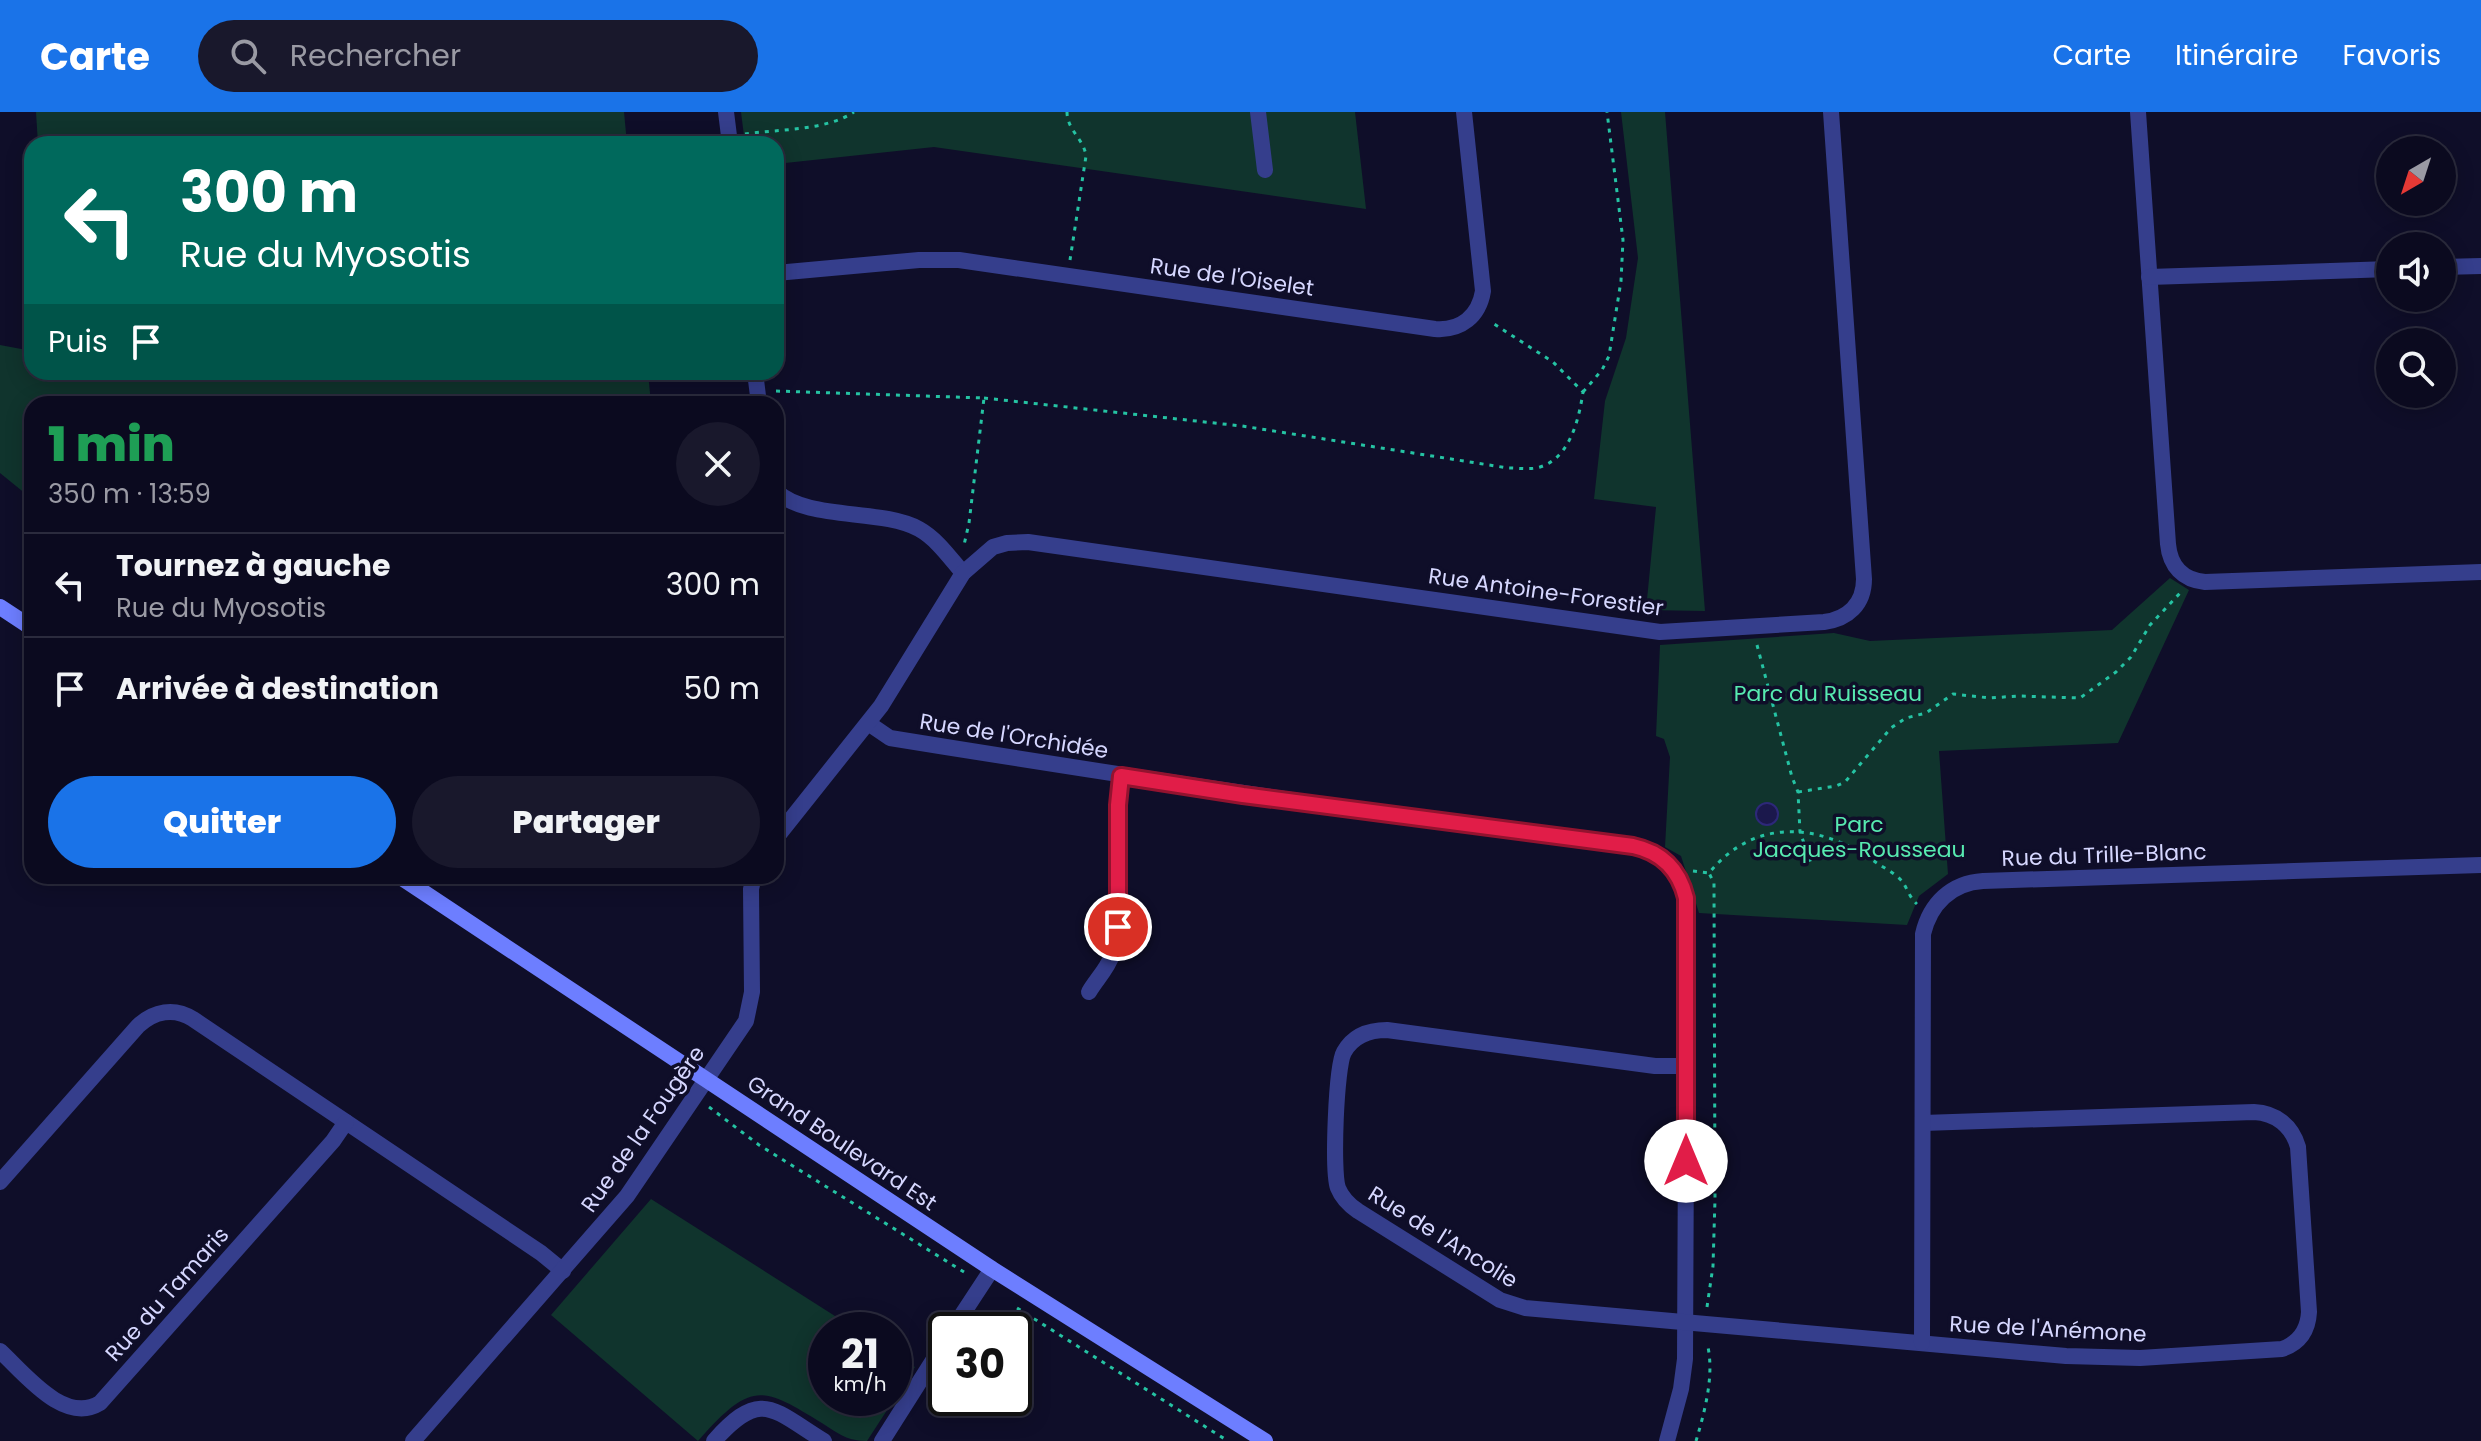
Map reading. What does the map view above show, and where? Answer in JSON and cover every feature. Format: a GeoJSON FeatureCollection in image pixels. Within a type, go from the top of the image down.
{"type":"FeatureCollection","features":[{"type":"Feature","properties":{"kind":"street"},"geometry":{"type":"LineString","coordinates":[[726,112],[729,136]]}},
{"type":"Feature","properties":{"kind":"street"},"geometry":{"type":"LineString","coordinates":[[1258,112],[1265,170]]}},
{"type":"Feature","properties":{"kind":"street"},"geometry":{"type":"LineString","coordinates":[[1464,112],[1483,284],[1477,310]]}},
{"type":"Feature","properties":{"kind":"street","name":"Rue Antoine-Forestier"},"geometry":{"type":"LineString","coordinates":[[963,573],[993,547],[1019,541],[1660,632],[1839,619],[1854,608],[1864,586],[1831,112]]}},
{"type":"Feature","properties":{"kind":"street"},"geometry":{"type":"LineString","coordinates":[[2138,112],[2169,554],[2178,570],[2188,578],[2205,582],[2481,572]]}},
{"type":"Feature","properties":{"kind":"street","name":"Rue de l'Oiselet"},"geometry":{"type":"LineString","coordinates":[[784,272],[945,259],[1435,329],[1450,329],[1462,324],[1477,310]]}},
{"type":"Feature","properties":{"kind":"street"},"geometry":{"type":"LineString","coordinates":[[2456,267],[2481,266]]}},
{"type":"Feature","properties":{"kind":"street"},"geometry":{"type":"LineString","coordinates":[[2149,277],[2376,269]]}},
{"type":"Feature","properties":{"kind":"street"},"geometry":{"type":"LineString","coordinates":[[784,496],[794,503],[911,525],[931,538],[963,573],[909,663],[868,723],[784,828]]}},
{"type":"Feature","properties":{"kind":"street"},"geometry":{"type":"LineString","coordinates":[[0,607],[24,623]]}},
{"type":"Feature","properties":{"kind":"street","name":"Rue de l'Orchidée"},"geometry":{"type":"LineString","coordinates":[[868,723],[890,738],[1243,795],[1633,846],[1655,853],[1678,876],[1686,898],[1685,1322],[1683,1375],[1667,1441]]}},
{"type":"Feature","properties":{"kind":"street"},"geometry":{"type":"LineString","coordinates":[[1089,992],[1111,959],[1118,927],[1118,805],[1121,776]]}},
{"type":"Feature","properties":{"kind":"street","name":"Rue du Trille-Blanc"},"geometry":{"type":"LineString","coordinates":[[1922,1343],[1923,934],[1935,905],[1946,894],[1960,886],[1983,881],[2481,865]]}},
{"type":"Feature","properties":{"kind":"street","name":"Grand Boulevard Est"},"geometry":{"type":"LineString","coordinates":[[411,884],[992,1269],[1265,1441]]}},
{"type":"Feature","properties":{"kind":"street","name":"Rue de la Fougère"},"geometry":{"type":"LineString","coordinates":[[413,1441],[633,1189],[742,1027],[751,1007],[752,884]]}},
{"type":"Feature","properties":{"kind":"street"},"geometry":{"type":"LineString","coordinates":[[0,1182],[138,1026],[161,1012],[181,1013],[563,1271]]}},
{"type":"Feature","properties":{"kind":"street","name":"Rue de l'Ancolie"},"geometry":{"type":"LineString","coordinates":[[1685,1066],[1655,1066],[1387,1030],[1366,1033],[1349,1045],[1340,1064],[1336,1172],[1339,1190],[1350,1206],[1506,1303],[1525,1308],[1685,1322]]}},
{"type":"Feature","properties":{"kind":"street","name":"Rue de l'Anémone"},"geometry":{"type":"LineString","coordinates":[[1685,1322],[2102,1358],[2282,1349],[2293,1344],[2305,1330],[2309,1318],[2298,1147],[2289,1129],[2273,1116],[2254,1112],[1923,1123]]}},
{"type":"Feature","properties":{"kind":"street","name":"Rue du Tamaris"},"geometry":{"type":"LineString","coordinates":[[0,1351],[67,1407],[84,1409],[100,1403],[333,1141],[346,1122]]}},
{"type":"Feature","properties":{"kind":"street"},"geometry":{"type":"LineString","coordinates":[[964,1312],[992,1269]]}},
{"type":"Feature","properties":{"kind":"street"},"geometry":{"type":"LineString","coordinates":[[882,1441],[928,1368]]}},
{"type":"Feature","properties":{"kind":"street"},"geometry":{"type":"LineString","coordinates":[[714,1441],[737,1416],[761,1408],[779,1414],[824,1441]]}},
{"type":"Feature","properties":{"kind":"path"},"geometry":{"type":"LineString","coordinates":[[753,136],[825,124],[854,112]]}},
{"type":"Feature","properties":{"kind":"path"},"geometry":{"type":"LineString","coordinates":[[1067,112],[1067,122],[1085,146],[1086,156],[1067,275]]}},
{"type":"Feature","properties":{"kind":"path"},"geometry":{"type":"LineString","coordinates":[[784,397],[984,398],[1242,426],[1508,468],[1548,463],[1565,446],[1579,416],[1583,392],[1602,370],[1609,356],[1621,281],[1623,240],[1607,112]]}},
{"type":"Feature","properties":{"kind":"path"},"geometry":{"type":"LineString","coordinates":[[1477,310],[1553,362],[1583,392]]}},
{"type":"Feature","properties":{"kind":"path"},"geometry":{"type":"LineString","coordinates":[[963,573],[964,542],[984,398]]}},
{"type":"Feature","properties":{"kind":"path"},"geometry":{"type":"LineString","coordinates":[[1798,792],[1845,782],[1891,728],[1906,718],[1926,713],[1953,694],[1990,698],[2080,698],[2131,657],[2150,625],[2183,590],[2188,578]]}},
{"type":"Feature","properties":{"kind":"path"},"geometry":{"type":"LineString","coordinates":[[1752,626],[1798,792],[1800,832],[1811,863]]}},
{"type":"Feature","properties":{"kind":"path"},"geometry":{"type":"LineString","coordinates":[[1709,873],[1726,854],[1748,840],[1773,833],[1800,832],[1837,839],[1857,849],[1898,878],[1919,905]]}},
{"type":"Feature","properties":{"kind":"path"},"geometry":{"type":"LineString","coordinates":[[1690,873],[1699,870],[1709,873],[1714,883],[1715,1199],[1713,1275],[1707,1306]]}},
{"type":"Feature","properties":{"kind":"path","name":"Grand Boulevard Est"},"geometry":{"type":"LineString","coordinates":[[717,1112],[759,1145],[966,1273]]}},
{"type":"Feature","properties":{"kind":"path"},"geometry":{"type":"LineString","coordinates":[[1008,1302],[1228,1441]]}},
{"type":"Feature","properties":{"kind":"path"},"geometry":{"type":"LineString","coordinates":[[1696,1441],[1707,1389],[1707,1345]]}},
{"type":"Feature","properties":{"kind":"green space"},"geometry":{"type":"Polygon","coordinates":[[[36,112],[624,112],[626,136],[38,136],[36,112]]]}},
{"type":"Feature","properties":{"kind":"green space"},"geometry":{"type":"Polygon","coordinates":[[[741,112],[1355,112],[1366,209],[934,147],[784,163],[784,136],[744,136],[741,112]]]}},
{"type":"Feature","properties":{"kind":"green space"},"geometry":{"type":"Polygon","coordinates":[[[1621,112],[1665,112],[1705,611],[1646,610],[1656,507],[1594,499],[1605,401],[1626,338],[1638,258],[1621,112]]]}},
{"type":"Feature","properties":{"kind":"green space"},"geometry":{"type":"Polygon","coordinates":[[[0,345],[24,350],[24,380],[649,380],[650,396],[24,396],[24,492],[0,473],[0,345]]]}},
{"type":"Feature","properties":{"kind":"green space"},"geometry":{"type":"Polygon","coordinates":[[[2170,578],[2189,590],[2118,743],[1939,751],[1948,874],[1919,896],[1907,925],[1699,913],[1681,856],[1665,847],[1670,757],[1664,739],[1656,736],[1660,645],[1834,633],[1870,641],[2112,630],[2170,578]]]}},
{"type":"Feature","properties":{"kind":"green space"},"geometry":{"type":"Polygon","coordinates":[[[651,1199],[829,1312],[808,1312],[808,1415],[788,1403],[759,1395],[732,1407],[698,1441],[551,1315],[651,1199]]]}},
{"type":"Feature","properties":{"kind":"green space"},"geometry":{"type":"Polygon","coordinates":[[[810,1416],[883,1416],[867,1441],[838,1433],[810,1416]]]}},
{"type":"Feature","properties":{"kind":"building"},"geometry":{"type":"Polygon","coordinates":[[[1767,803],[1775,806],[1778,814],[1775,822],[1767,825],[1759,822],[1756,814],[1759,806],[1767,803]]]}},
{"type":"Feature","properties":{"kind":"route"},"geometry":{"type":"LineString","coordinates":[[1118,927],[1118,805],[1121,776],[1648,850],[1673,869],[1686,898],[1686,1161]]}},
{"type":"Feature","properties":{"kind":"park label","name":"Parc du Ruisseau"},"geometry":{"type":"Point","coordinates":[1828,693]}},
{"type":"Feature","properties":{"kind":"park label","name":"Parc Jacques-Rousseau"},"geometry":{"type":"Point","coordinates":[1859,836]}}]}
